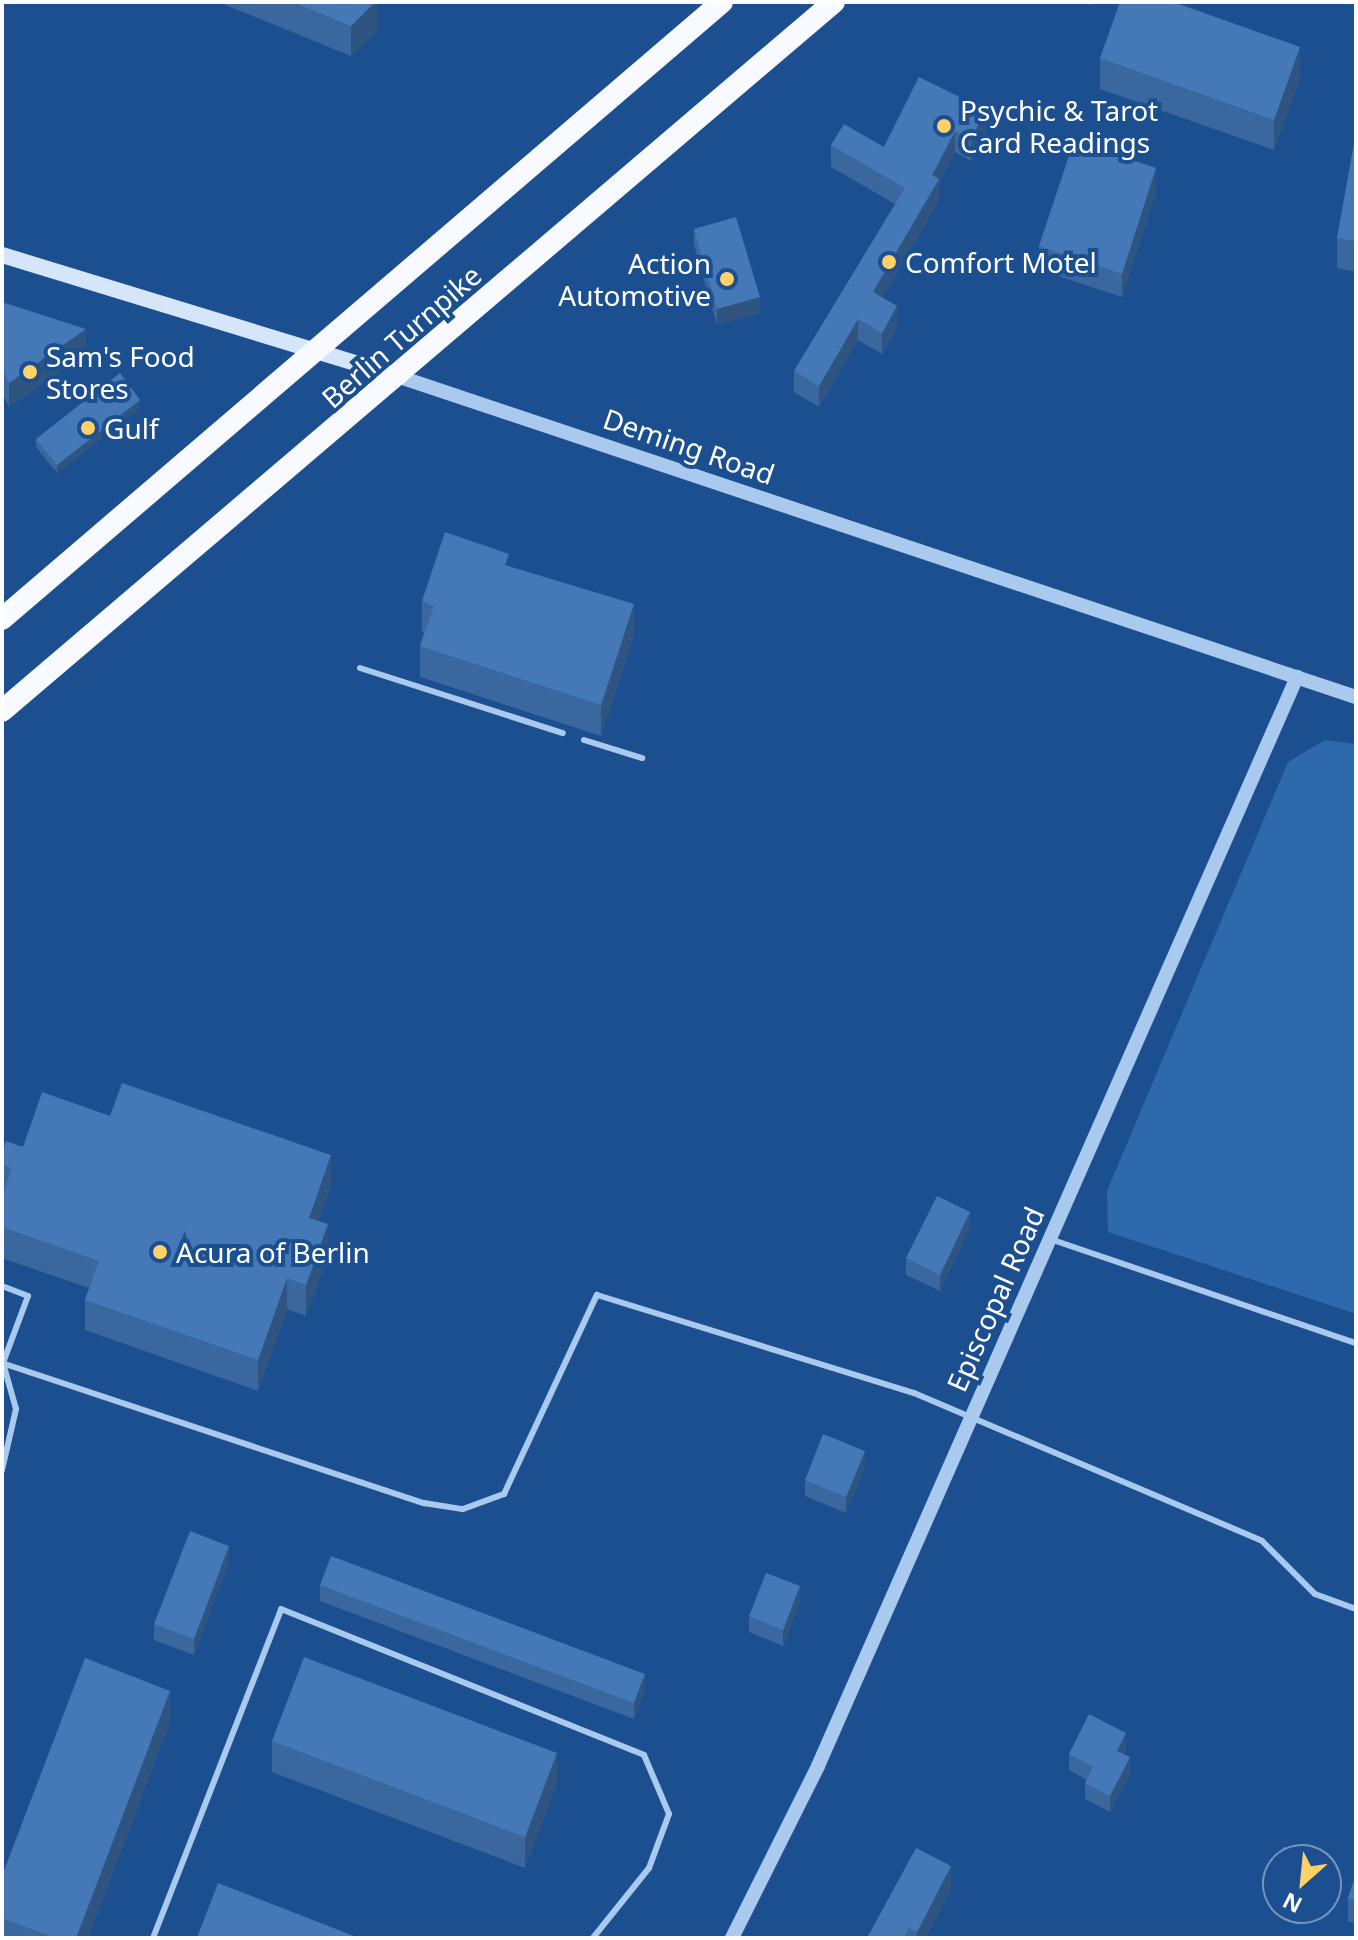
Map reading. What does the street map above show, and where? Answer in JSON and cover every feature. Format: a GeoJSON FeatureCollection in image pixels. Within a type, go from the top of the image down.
{"type":"FeatureCollection","features":[{"type":"Feature","properties":{"kind":"highway","name":"Berlin Turnpike"},"geometry":{"type":"LineString","coordinates":[[2,619],[321,352],[722,2]]}},
{"type":"Feature","properties":{"kind":"highway","name":"Berlin Turnpike"},"geometry":{"type":"LineString","coordinates":[[2,711],[400,377],[834,2]]}},
{"type":"Feature","properties":{"kind":"main road","name":"Deming Road"},"geometry":{"type":"LineString","coordinates":[[2,255],[400,377]]}},
{"type":"Feature","properties":{"kind":"street","name":"Deming Road"},"geometry":{"type":"LineString","coordinates":[[400,377],[1356,697]]}},
{"type":"Feature","properties":{"kind":"street","name":"Episcopal Road"},"geometry":{"type":"LineString","coordinates":[[732,1938],[818,1766],[1297,677]]}},
{"type":"Feature","properties":{"kind":"lane"},"geometry":{"type":"LineString","coordinates":[[360,668],[563,733]]}},
{"type":"Feature","properties":{"kind":"lane"},"geometry":{"type":"LineString","coordinates":[[584,740],[642,758]]}},
{"type":"Feature","properties":{"kind":"lane"},"geometry":{"type":"LineString","coordinates":[[1050,1239],[1356,1343]]}},
{"type":"Feature","properties":{"kind":"lane"},"geometry":{"type":"LineString","coordinates":[[2,1286],[28,1296],[2,1363],[16,1409],[2,1470]]}},
{"type":"Feature","properties":{"kind":"lane"},"geometry":{"type":"LineString","coordinates":[[2,1363],[424,1503],[463,1509],[504,1494],[597,1295],[914,1393],[1262,1541],[1315,1594],[1356,1609]]}},
{"type":"Feature","properties":{"kind":"lane"},"geometry":{"type":"LineString","coordinates":[[153,1938],[281,1609],[644,1755],[669,1814],[649,1868],[593,1938]]}},
{"type":"Feature","properties":{"kind":"shaded area"},"geometry":{"type":"Polygon","coordinates":[[[1325,740],[1356,744],[1356,1314],[1108,1232],[1107,1191],[1288,762],[1325,740]]]}},
{"type":"Feature","properties":{"kind":"building"},"geometry":{"type":"Polygon","coordinates":[[[293,2],[375,2],[351,26],[293,2]]]}},
{"type":"Feature","properties":{"kind":"building"},"geometry":{"type":"Polygon","coordinates":[[[1120,2],[1173,2],[1300,47],[1274,120],[1100,58],[1120,2]]]}},
{"type":"Feature","properties":{"kind":"building"},"geometry":{"type":"Polygon","coordinates":[[[919,77],[986,110],[971,139],[955,131],[932,175],[939,179],[873,292],[897,306],[882,333],[858,319],[819,386],[794,371],[905,188],[831,145],[844,124],[884,147],[919,77]]]}},
{"type":"Feature","properties":{"kind":"building"},"geometry":{"type":"Polygon","coordinates":[[[1074,141],[1156,168],[1122,274],[1039,246],[1074,141]]]}},
{"type":"Feature","properties":{"kind":"building"},"geometry":{"type":"Polygon","coordinates":[[[1356,144],[1356,241],[1337,238],[1356,144]]]}},
{"type":"Feature","properties":{"kind":"building","name":"Action Automotive"},"geometry":{"type":"Polygon","coordinates":[[[736,217],[760,297],[717,309],[694,229],[736,217]]]}},
{"type":"Feature","properties":{"kind":"building"},"geometry":{"type":"Polygon","coordinates":[[[2,302],[86,329],[9,383],[2,368],[2,302]]]}},
{"type":"Feature","properties":{"kind":"building","name":"Gulf"},"geometry":{"type":"Polygon","coordinates":[[[120,373],[140,400],[57,465],[36,439],[120,373]]]}},
{"type":"Feature","properties":{"kind":"building"},"geometry":{"type":"Polygon","coordinates":[[[445,532],[509,554],[505,565],[634,604],[601,705],[420,646],[434,606],[422,601],[445,532]]]}},
{"type":"Feature","properties":{"kind":"building","name":"Acura of Berlin"},"geometry":{"type":"Polygon","coordinates":[[[122,1083],[331,1155],[309,1218],[328,1224],[306,1285],[287,1278],[258,1360],[85,1300],[99,1261],[2,1227],[2,1197],[12,1168],[2,1165],[2,1153],[6,1141],[23,1147],[42,1092],[110,1116],[122,1083]]]}},
{"type":"Feature","properties":{"kind":"building"},"geometry":{"type":"Polygon","coordinates":[[[937,1196],[970,1212],[940,1275],[906,1258],[937,1196]]]}},
{"type":"Feature","properties":{"kind":"building"},"geometry":{"type":"Polygon","coordinates":[[[823,1434],[865,1451],[846,1497],[805,1480],[823,1434]]]}},
{"type":"Feature","properties":{"kind":"building"},"geometry":{"type":"Polygon","coordinates":[[[190,1531],[229,1546],[194,1639],[154,1624],[190,1531]]]}},
{"type":"Feature","properties":{"kind":"building"},"geometry":{"type":"Polygon","coordinates":[[[331,1556],[645,1674],[634,1703],[320,1585],[331,1556]]]}},
{"type":"Feature","properties":{"kind":"building"},"geometry":{"type":"Polygon","coordinates":[[[766,1573],[800,1586],[783,1630],[749,1616],[766,1573]]]}},
{"type":"Feature","properties":{"kind":"building"},"geometry":{"type":"Polygon","coordinates":[[[304,1657],[557,1753],[525,1837],[272,1741],[304,1657]]]}},
{"type":"Feature","properties":{"kind":"building"},"geometry":{"type":"Polygon","coordinates":[[[85,1658],[170,1691],[76,1938],[55,1938],[2,1918],[2,1876],[85,1658]]]}},
{"type":"Feature","properties":{"kind":"building"},"geometry":{"type":"Polygon","coordinates":[[[1089,1714],[1126,1733],[1117,1751],[1130,1757],[1110,1796],[1085,1783],[1093,1767],[1069,1754],[1089,1714]]]}},
{"type":"Feature","properties":{"kind":"building"},"geometry":{"type":"Polygon","coordinates":[[[916,1848],[951,1866],[917,1932],[909,1928],[904,1938],[867,1938],[916,1848]]]}},
{"type":"Feature","properties":{"kind":"building"},"geometry":{"type":"Polygon","coordinates":[[[1356,1875],[1356,1900],[1348,1898],[1356,1875]]]}},
{"type":"Feature","properties":{"kind":"building"},"geometry":{"type":"Polygon","coordinates":[[[218,1883],[359,1938],[197,1938],[218,1883]]]}},
{"type":"Feature","properties":{"kind":"place","name":"Psychic & Tarot Card Readings"},"geometry":{"type":"Point","coordinates":[944,126]}},
{"type":"Feature","properties":{"kind":"place","name":"Comfort Motel"},"geometry":{"type":"Point","coordinates":[889,262]}},
{"type":"Feature","properties":{"kind":"place","name":"Action Automotive"},"geometry":{"type":"Point","coordinates":[727,279]}},
{"type":"Feature","properties":{"kind":"place","name":"Sam's Food Stores"},"geometry":{"type":"Point","coordinates":[30,372]}},
{"type":"Feature","properties":{"kind":"place","name":"Gulf"},"geometry":{"type":"Point","coordinates":[88,428]}},
{"type":"Feature","properties":{"kind":"place","name":"Acura of Berlin"},"geometry":{"type":"Point","coordinates":[160,1252]}}]}
